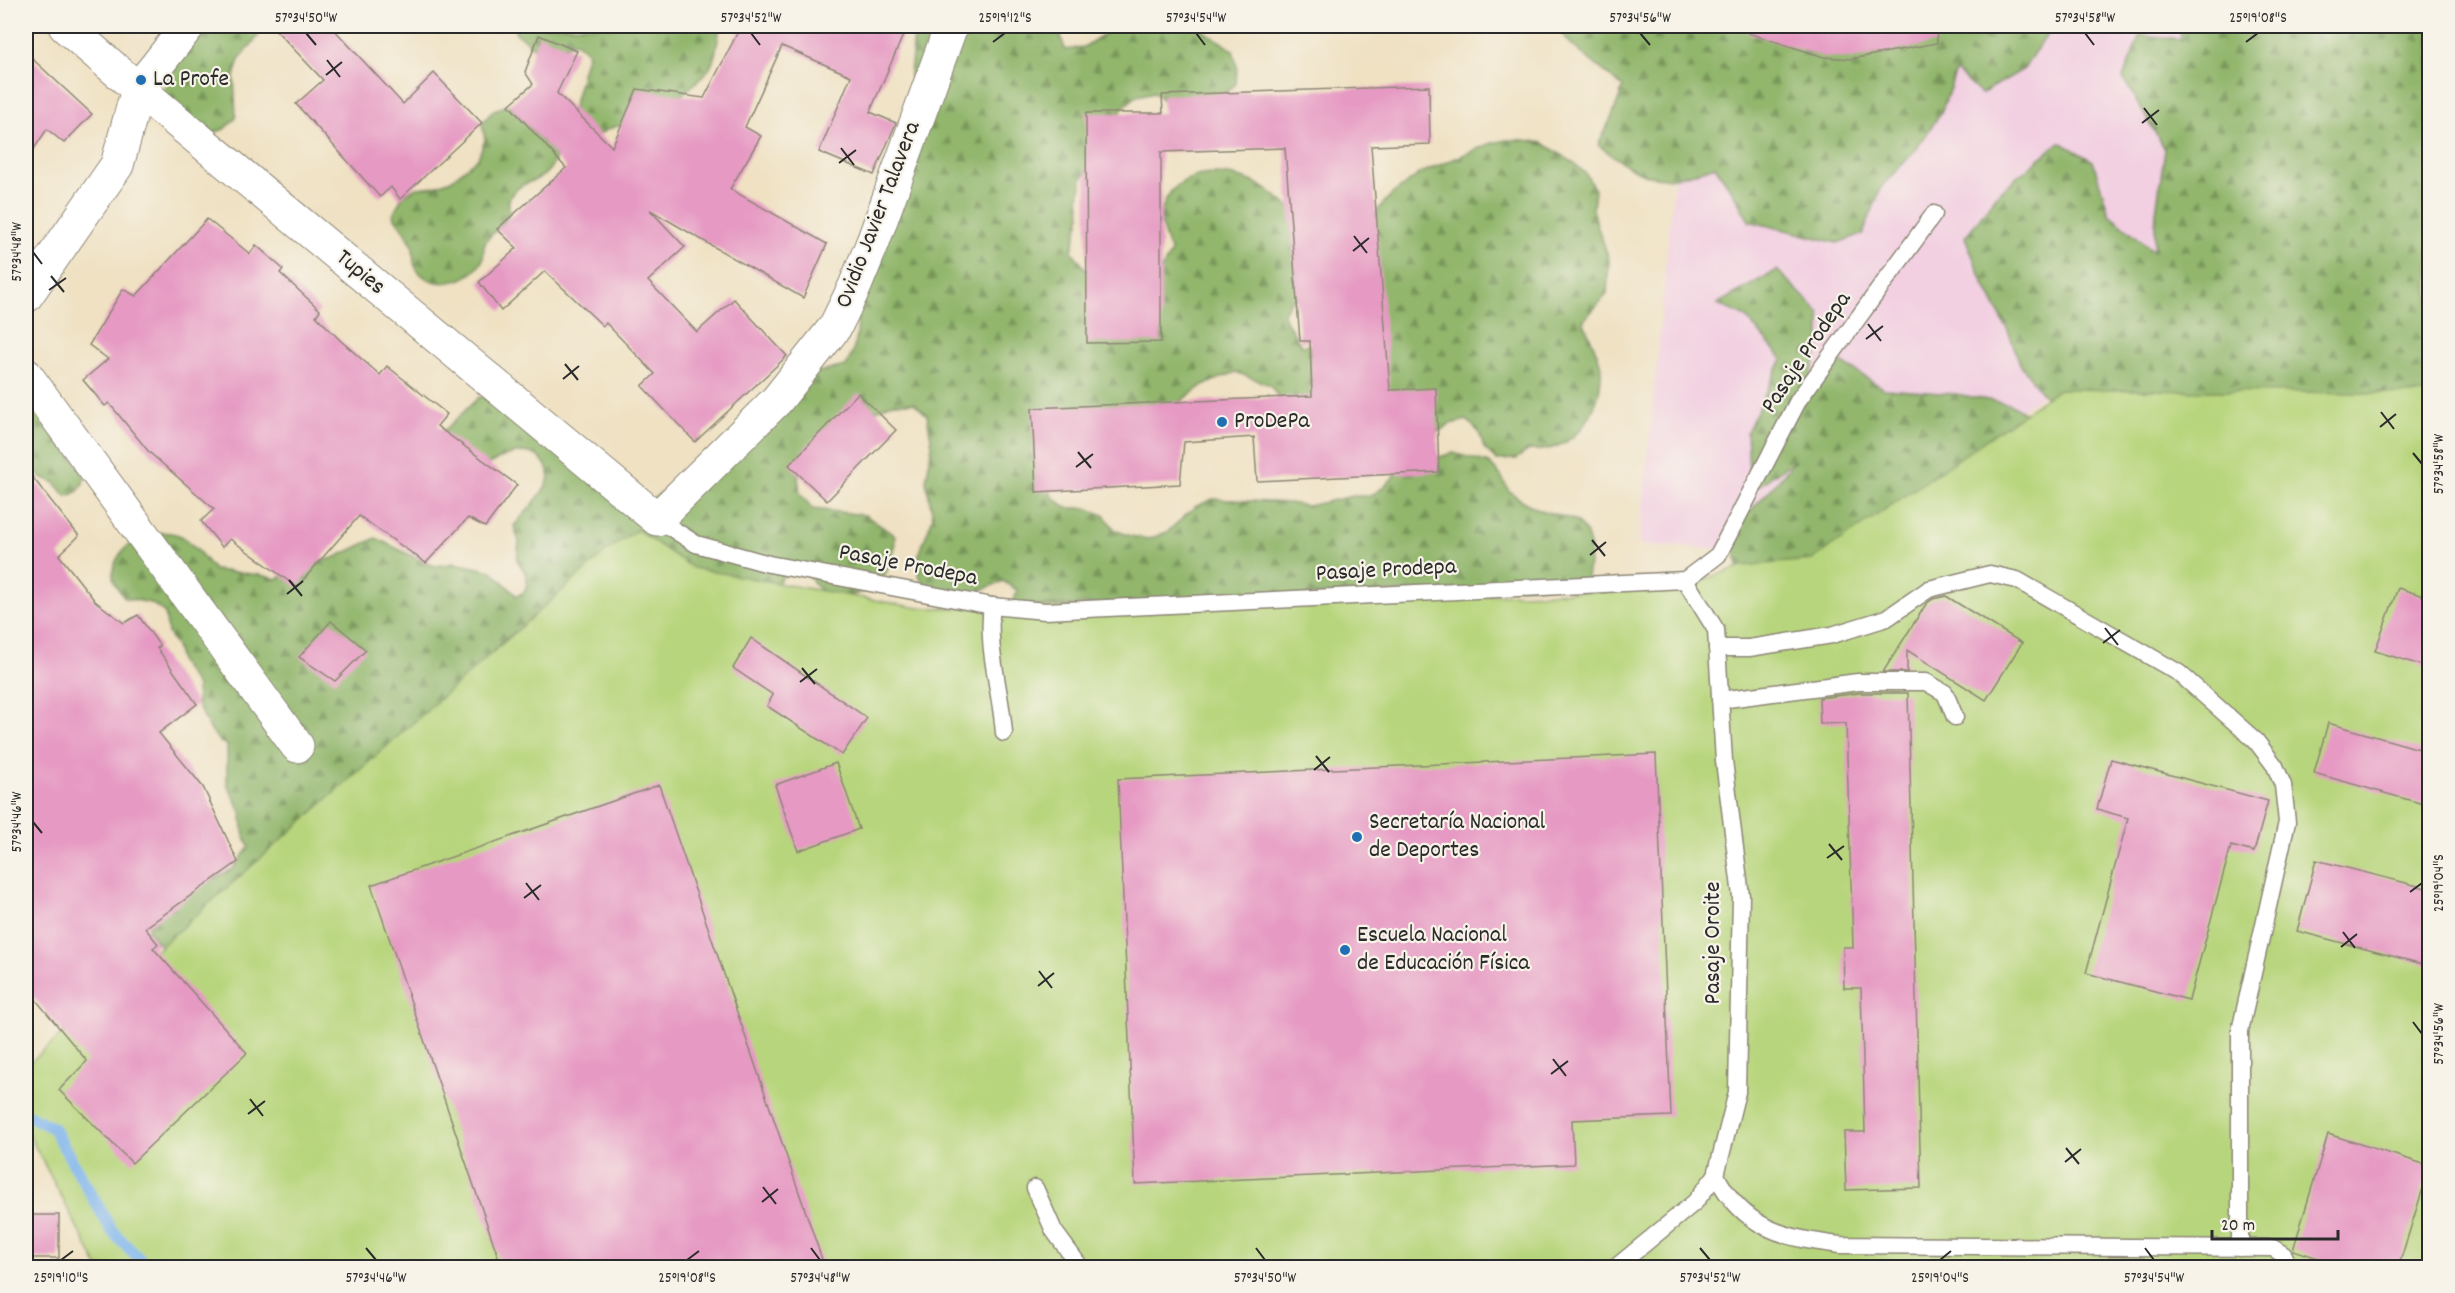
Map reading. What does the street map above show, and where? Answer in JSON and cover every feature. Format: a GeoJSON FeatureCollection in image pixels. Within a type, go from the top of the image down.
{"type":"FeatureCollection","features":[{"type":"Feature","properties":{"kind":"street","name":"Tupies"},"geometry":{"type":"LineString","coordinates":[[65,26],[657,519]]}},
{"type":"Feature","properties":{"kind":"street"},"geometry":{"type":"LineString","coordinates":[[26,296],[117,165],[138,89],[188,26]]}},
{"type":"Feature","properties":{"kind":"street","name":"Ovidio Javier Talavera"},"geometry":{"type":"LineString","coordinates":[[657,519],[777,400],[835,327],[873,242],[951,26]]}},
{"type":"Feature","properties":{"kind":"street"},"geometry":{"type":"LineString","coordinates":[[26,375],[297,746]]}},
{"type":"Feature","properties":{"kind":"lane","name":"Pasaje Prodepa"},"geometry":{"type":"LineString","coordinates":[[657,519],[696,544],[769,564],[992,606],[1045,611],[1685,580],[1718,555],[1799,399],[1934,214]]}},
{"type":"Feature","properties":{"kind":"lane"},"geometry":{"type":"LineString","coordinates":[[1717,648],[1749,648],[1832,635],[1887,618],[1929,589],[1990,574],[2017,580],[2179,673],[2256,741],[2275,766],[2283,785],[2287,822],[2240,1031],[2240,1248]]}},
{"type":"Feature","properties":{"kind":"lane","name":"Pasaje Oroite"},"geometry":{"type":"LineString","coordinates":[[1615,1268],[1695,1202],[1716,1175],[1737,1092],[1741,896],[1724,761],[1716,630],[1685,580]]}},
{"type":"Feature","properties":{"kind":"lane"},"geometry":{"type":"LineString","coordinates":[[992,606],[988,629],[1001,701],[1004,733]]}},
{"type":"Feature","properties":{"kind":"lane"},"geometry":{"type":"LineString","coordinates":[[1720,700],[1858,682],[1926,682],[1945,693],[1955,717]]}},
{"type":"Feature","properties":{"kind":"lane"},"geometry":{"type":"LineString","coordinates":[[1716,1175],[1736,1207],[1762,1226],[1803,1240],[1840,1245],[2273,1248],[2284,1255],[2289,1268]]}},
{"type":"Feature","properties":{"kind":"lane"},"geometry":{"type":"LineString","coordinates":[[1035,1188],[1054,1231],[1080,1268]]}},
{"type":"Feature","properties":{"kind":"shaded area"},"geometry":{"type":"Polygon","coordinates":[[[1689,26],[2429,26],[2057,385],[1810,554],[1639,545],[1689,26]]]}},
{"type":"Feature","properties":{"kind":"green space"},"geometry":{"type":"Polygon","coordinates":[[[183,26],[261,26],[262,31],[239,60],[234,76],[236,118],[224,129],[189,142],[162,97],[183,26]]]}},
{"type":"Feature","properties":{"kind":"green space"},"geometry":{"type":"Polygon","coordinates":[[[517,26],[720,26],[711,66],[691,87],[653,115],[640,121],[611,128],[598,135],[571,115],[588,52],[575,42],[542,54],[515,32],[517,26]]]}},
{"type":"Feature","properties":{"kind":"green space"},"geometry":{"type":"Polygon","coordinates":[[[910,26],[1058,26],[1065,50],[1084,47],[1117,26],[1196,26],[1233,50],[1237,67],[1236,84],[1214,102],[1166,103],[1154,92],[1137,96],[1124,106],[1082,179],[1079,197],[1081,214],[1072,251],[1094,281],[1154,283],[1171,252],[1163,231],[1162,212],[1167,197],[1177,186],[1191,178],[1208,174],[1228,175],[1248,180],[1274,195],[1315,230],[1321,286],[1291,301],[1283,315],[1301,346],[1337,342],[1379,208],[1392,194],[1421,173],[1489,144],[1506,140],[1543,143],[1574,163],[1586,174],[1595,190],[1593,208],[1609,259],[1607,294],[1583,321],[1597,352],[1601,370],[1600,386],[1591,415],[1572,438],[1545,449],[1529,450],[1516,459],[1497,460],[1484,448],[1479,432],[1467,420],[1450,424],[1436,433],[1289,414],[1270,385],[1236,372],[1203,385],[1174,406],[1045,480],[1052,496],[1067,508],[1086,508],[1104,515],[1115,530],[1130,536],[1149,539],[1167,532],[1195,507],[1213,499],[1308,506],[1353,496],[1370,496],[1385,486],[1402,468],[1453,453],[1489,463],[1501,476],[1509,491],[1524,502],[1540,510],[1574,520],[1586,532],[1591,548],[1586,585],[1012,607],[1017,590],[1003,581],[956,601],[926,590],[919,575],[918,557],[933,517],[926,481],[932,445],[927,415],[914,403],[890,404],[857,425],[798,477],[800,494],[813,509],[865,515],[895,536],[889,566],[879,582],[862,593],[833,596],[814,584],[804,570],[788,571],[777,583],[514,633],[170,959],[148,930],[153,911],[233,869],[249,847],[243,831],[242,814],[227,784],[227,745],[220,742],[210,729],[197,704],[197,686],[180,662],[176,646],[168,633],[165,613],[151,603],[125,598],[115,584],[113,574],[115,563],[121,554],[138,539],[160,533],[171,533],[181,536],[190,543],[214,570],[277,579],[311,563],[334,558],[376,538],[436,566],[455,563],[492,571],[517,596],[524,592],[527,584],[526,574],[517,560],[519,542],[514,526],[546,486],[549,477],[545,464],[537,456],[527,452],[516,453],[494,461],[466,479],[429,437],[446,429],[479,397],[495,396],[638,511],[813,373],[846,366],[857,336],[854,304],[913,92],[910,74],[914,36],[910,26]]]}},
{"type":"Feature","properties":{"kind":"green space"},"geometry":{"type":"Polygon","coordinates":[[[1554,26],[2054,26],[2024,69],[1981,94],[1956,71],[1941,113],[1914,152],[1882,186],[1863,234],[1837,243],[1749,221],[1715,166],[1679,176],[1665,178],[1653,176],[1628,166],[1598,145],[1623,87],[1574,47],[1554,26]]]}},
{"type":"Feature","properties":{"kind":"green space"},"geometry":{"type":"Polygon","coordinates":[[[2178,26],[2429,26],[2429,578],[2364,415],[2387,389],[2328,420],[2060,417],[2020,364],[2009,333],[1983,282],[1965,237],[2000,191],[2060,142],[2093,161],[2109,214],[2154,251],[2156,212],[2165,149],[2123,78],[2140,35],[2181,40],[2178,26]]]}},
{"type":"Feature","properties":{"kind":"green space"},"geometry":{"type":"Polygon","coordinates":[[[509,105],[556,156],[552,166],[540,177],[515,190],[510,197],[508,215],[485,243],[483,259],[471,274],[455,281],[429,280],[415,266],[413,246],[393,215],[403,195],[417,188],[435,186],[451,180],[478,158],[485,140],[482,123],[494,110],[509,105]]]}},
{"type":"Feature","properties":{"kind":"green space"},"geometry":{"type":"Polygon","coordinates":[[[1777,270],[1820,313],[1820,341],[1808,388],[1841,362],[1884,389],[1956,394],[2009,404],[2115,460],[1749,623],[1731,530],[1773,487],[1795,460],[1750,492],[1747,432],[1782,359],[1746,317],[1717,304],[1777,270]]]}},
{"type":"Feature","properties":{"kind":"green space"},"geometry":{"type":"Polygon","coordinates":[[[26,380],[85,477],[80,488],[73,494],[66,496],[55,483],[39,476],[26,451],[26,380]]]}},
{"type":"Feature","properties":{"kind":"green space","name":"Secretaría Nacional de Deportes"},"geometry":{"type":"Polygon","coordinates":[[[2059,389],[2429,394],[2429,1267],[98,1267],[26,1129],[26,1066],[608,550],[637,530],[693,568],[919,608],[1196,606],[1680,588],[1742,566],[1812,560],[2059,389]]]}},
{"type":"Feature","properties":{"kind":"building"},"geometry":{"type":"Polygon","coordinates":[[[272,26],[331,26],[403,104],[434,73],[482,123],[400,199],[391,187],[380,197],[296,104],[323,80],[272,26]]]}},
{"type":"Feature","properties":{"kind":"building"},"geometry":{"type":"Polygon","coordinates":[[[733,26],[907,26],[870,112],[896,123],[874,175],[819,152],[851,76],[782,46],[745,127],[761,136],[730,189],[827,244],[803,298],[650,210],[685,247],[648,281],[697,332],[734,299],[787,356],[695,442],[642,386],[655,374],[606,323],[603,326],[545,271],[501,311],[479,282],[517,248],[497,229],[566,168],[509,105],[533,84],[525,72],[539,35],[577,51],[557,93],[612,147],[637,89],[704,98],[740,28],[733,26]]]}},
{"type":"Feature","properties":{"kind":"building"},"geometry":{"type":"Polygon","coordinates":[[[1749,26],[1936,26],[1937,43],[1851,59],[1824,57],[1748,33],[1749,26]]]}},
{"type":"Feature","properties":{"kind":"building"},"geometry":{"type":"Polygon","coordinates":[[[26,53],[92,114],[64,143],[47,129],[26,161],[26,53]]]}},
{"type":"Feature","properties":{"kind":"building"},"geometry":{"type":"Polygon","coordinates":[[[1429,86],[1430,144],[1371,146],[1390,390],[1436,388],[1439,472],[1257,481],[1254,437],[1184,442],[1180,484],[1036,492],[1032,408],[1312,396],[1310,341],[1300,341],[1285,148],[1161,152],[1161,342],[1087,343],[1086,113],[1163,113],[1162,95],[1429,86]]]}},
{"type":"Feature","properties":{"kind":"building"},"geometry":{"type":"Polygon","coordinates":[[[207,219],[250,254],[256,245],[283,269],[280,273],[320,310],[316,316],[341,341],[380,375],[387,366],[447,414],[437,426],[517,485],[485,527],[468,518],[426,563],[359,516],[297,587],[230,539],[222,547],[201,521],[214,509],[149,452],[109,403],[105,406],[83,380],[108,359],[89,345],[123,289],[136,296],[207,219]]]}},
{"type":"Feature","properties":{"kind":"building"},"geometry":{"type":"Polygon","coordinates":[[[858,393],[896,430],[827,501],[789,465],[858,393]]]}},
{"type":"Feature","properties":{"kind":"building"},"geometry":{"type":"Polygon","coordinates":[[[26,469],[79,536],[59,555],[95,601],[124,623],[138,615],[160,646],[157,648],[197,704],[159,733],[203,787],[238,862],[145,928],[158,944],[153,948],[247,1053],[132,1163],[59,1090],[87,1061],[26,988],[26,469]]]}},
{"type":"Feature","properties":{"kind":"building"},"geometry":{"type":"Polygon","coordinates":[[[2398,588],[2430,598],[2430,668],[2375,651],[2398,588]]]}},
{"type":"Feature","properties":{"kind":"building"},"geometry":{"type":"Polygon","coordinates":[[[1946,596],[2022,643],[1986,700],[1907,650],[1907,672],[1883,672],[1926,604],[1933,599],[1946,596]]]}},
{"type":"Feature","properties":{"kind":"building"},"geometry":{"type":"Polygon","coordinates":[[[331,621],[366,650],[335,681],[299,657],[331,621]]]}},
{"type":"Feature","properties":{"kind":"building"},"geometry":{"type":"Polygon","coordinates":[[[751,638],[867,718],[842,755],[767,706],[773,695],[733,668],[751,638]]]}},
{"type":"Feature","properties":{"kind":"building"},"geometry":{"type":"Polygon","coordinates":[[[1859,693],[1908,693],[1921,1188],[1846,1190],[1844,1132],[1865,1132],[1861,988],[1844,988],[1843,947],[1853,947],[1846,723],[1820,724],[1819,698],[1859,693]]]}},
{"type":"Feature","properties":{"kind":"building"},"geometry":{"type":"Polygon","coordinates":[[[2328,723],[2430,752],[2430,806],[2314,773],[2328,723]]]}},
{"type":"Feature","properties":{"kind":"building","name":"Escuela Nacional de Educación Física"},"geometry":{"type":"Polygon","coordinates":[[[1656,754],[1671,1116],[1572,1120],[1574,1164],[1135,1184],[1118,779],[1656,754]]]}},
{"type":"Feature","properties":{"kind":"building"},"geometry":{"type":"Polygon","coordinates":[[[2111,759],[2268,801],[2254,852],[2231,846],[2189,1000],[2086,973],[2128,818],[2097,809],[2111,759]]]}},
{"type":"Feature","properties":{"kind":"building"},"geometry":{"type":"Polygon","coordinates":[[[836,763],[859,829],[798,851],[775,785],[836,763]]]}},
{"type":"Feature","properties":{"kind":"building"},"geometry":{"type":"Polygon","coordinates":[[[659,785],[825,1268],[502,1268],[371,885],[659,785]]]}},
{"type":"Feature","properties":{"kind":"building"},"geometry":{"type":"Polygon","coordinates":[[[2316,860],[2430,889],[2430,966],[2297,931],[2316,860]]]}},
{"type":"Feature","properties":{"kind":"building"},"geometry":{"type":"Polygon","coordinates":[[[2328,1134],[2430,1166],[2398,1268],[2350,1268],[2293,1250],[2328,1134]]]}},
{"type":"Feature","properties":{"kind":"building"},"geometry":{"type":"Polygon","coordinates":[[[26,1215],[59,1215],[59,1258],[26,1258],[26,1215]]]}},
{"type":"Feature","properties":{"kind":"waterway"},"geometry":{"type":"LineString","coordinates":[[26,1114],[53,1128],[112,1231],[148,1268]]}},
{"type":"Feature","properties":{"kind":"place","name":"La Profe"},"geometry":{"type":"Point","coordinates":[141,80]}},
{"type":"Feature","properties":{"kind":"place","name":"ProDePa"},"geometry":{"type":"Point","coordinates":[1222,422]}},
{"type":"Feature","properties":{"kind":"place","name":"Secretaría Nacional de Deportes"},"geometry":{"type":"Point","coordinates":[1357,837]}},
{"type":"Feature","properties":{"kind":"place","name":"Escuela Nacional de Educación Física"},"geometry":{"type":"Point","coordinates":[1345,950]}}]}
